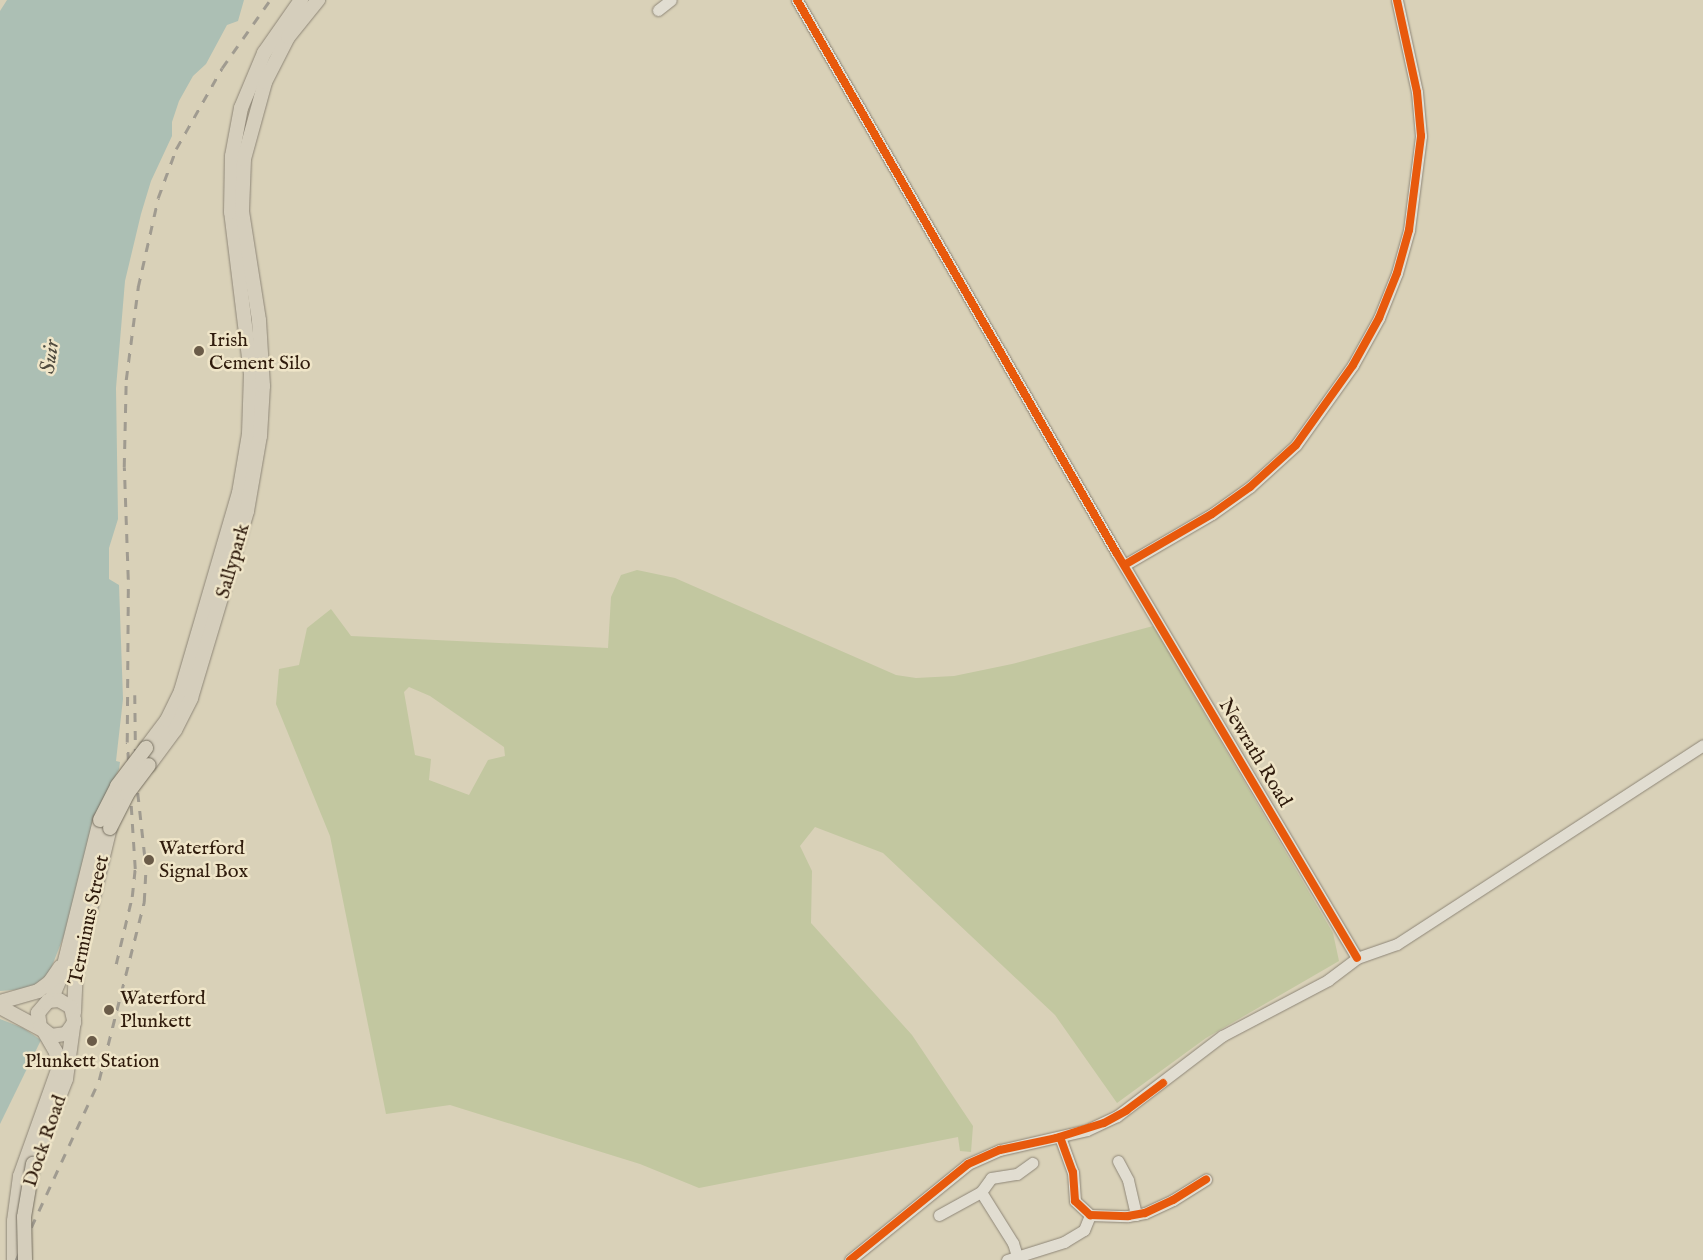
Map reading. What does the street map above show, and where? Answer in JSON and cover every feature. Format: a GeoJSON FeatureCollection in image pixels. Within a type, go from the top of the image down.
{"type":"FeatureCollection","features":[{"type":"Feature","properties":{"kind":"main road"},"geometry":{"type":"LineString","coordinates":[[244,268],[230,188],[240,108],[264,53],[301,0]]}},
{"type":"Feature","properties":{"kind":"main road"},"geometry":{"type":"LineString","coordinates":[[244,268],[242,198],[249,130],[265,82],[288,38],[318,0]]}},
{"type":"Feature","properties":{"kind":"main road","name":"Sallypark"},"geometry":{"type":"LineString","coordinates":[[105,824],[117,786],[167,720],[181,691],[239,493],[249,434],[251,382],[244,268]]}},
{"type":"Feature","properties":{"kind":"main road","name":"Sallypark"},"geometry":{"type":"LineString","coordinates":[[105,824],[176,730],[191,698],[251,492],[261,429],[263,386],[260,327],[244,268]]}},
{"type":"Feature","properties":{"kind":"main road","name":"Terminus Street"},"geometry":{"type":"LineString","coordinates":[[48,1001],[59,984],[105,824]]}},
{"type":"Feature","properties":{"kind":"main road","name":"Terminus Street"},"geometry":{"type":"LineString","coordinates":[[73,1023],[74,982],[105,824]]}},
{"type":"Feature","properties":{"kind":"main road"},"geometry":{"type":"LineString","coordinates":[[0,1004],[32,994],[50,982],[69,945]]}},
{"type":"Feature","properties":{"kind":"main road"},"geometry":{"type":"LineString","coordinates":[[48,1001],[67,1003],[73,1023],[62,1035],[46,1034],[0,1004],[24,1007],[48,1001]]}},
{"type":"Feature","properties":{"kind":"main road"},"geometry":{"type":"LineString","coordinates":[[46,1034],[38,1013],[48,1001]]}},
{"type":"Feature","properties":{"kind":"main road","name":"Dock Road"},"geometry":{"type":"LineString","coordinates":[[25,1260],[24,1217],[29,1161],[66,1079],[73,1023]]}},
{"type":"Feature","properties":{"kind":"main road","name":"Dock Road"},"geometry":{"type":"LineString","coordinates":[[14,1260],[15,1208],[57,1074],[57,1056],[46,1034]]}},
{"type":"Feature","properties":{"kind":"street"},"geometry":{"type":"LineString","coordinates":[[658,10],[671,0]]}},
{"type":"Feature","properties":{"kind":"street","name":"Newrath Road"},"geometry":{"type":"LineString","coordinates":[[797,0],[1357,958]]}},
{"type":"Feature","properties":{"kind":"street"},"geometry":{"type":"LineString","coordinates":[[1126,564],[1212,514],[1250,487],[1296,445],[1353,365],[1379,318],[1397,274],[1409,230],[1421,136],[1417,92],[1397,0]]}},
{"type":"Feature","properties":{"kind":"street"},"geometry":{"type":"LineString","coordinates":[[850,1260],[968,1164],[1000,1150],[1060,1137],[1104,1123],[1127,1110],[1222,1036],[1328,980],[1357,958],[1384,950],[1402,940],[1703,745]]}},
{"type":"Feature","properties":{"kind":"street"},"geometry":{"type":"LineString","coordinates":[[1060,1137],[1073,1172],[1076,1201],[1090,1215],[1136,1215],[1173,1200],[1206,1179]]}},
{"type":"Feature","properties":{"kind":"street"},"geometry":{"type":"LineString","coordinates":[[1118,1161],[1128,1180],[1136,1215]]}},
{"type":"Feature","properties":{"kind":"street"},"geometry":{"type":"LineString","coordinates":[[939,1215],[981,1192],[991,1178],[1017,1174],[1032,1163]]}},
{"type":"Feature","properties":{"kind":"street"},"geometry":{"type":"LineString","coordinates":[[981,1192],[1013,1243],[1012,1258],[1064,1242],[1084,1230],[1090,1215]]}},
{"type":"Feature","properties":{"kind":"green space"},"geometry":{"type":"Polygon","coordinates":[[[637,570],[675,578],[896,675],[916,678],[954,676],[1012,664],[1153,626],[1333,933],[1339,961],[1206,1038],[1117,1103],[1055,1015],[883,853],[815,827],[800,846],[812,871],[811,923],[912,1035],[973,1126],[971,1152],[960,1151],[958,1137],[699,1188],[640,1164],[450,1105],[386,1114],[330,836],[276,704],[279,669],[299,665],[307,628],[331,609],[351,636],[608,648],[611,597],[621,575],[637,570]],[[409,687],[404,692],[415,755],[431,759],[429,780],[469,795],[488,760],[505,756],[504,747],[430,696],[409,687]]]}},
{"type":"Feature","properties":{"kind":"water","name":"Suir"},"geometry":{"type":"Polygon","coordinates":[[[7,0],[244,0],[238,21],[227,25],[206,64],[193,76],[179,101],[172,122],[172,136],[151,181],[141,214],[125,281],[116,388],[118,519],[109,548],[109,579],[119,585],[123,699],[116,761],[120,762],[119,769],[94,817],[65,933],[50,971],[38,984],[25,989],[0,991],[0,11],[7,0]]]}},
{"type":"Feature","properties":{"kind":"water"},"geometry":{"type":"Polygon","coordinates":[[[0,1019],[23,1028],[41,1040],[0,1124],[0,1019]]]}},
{"type":"Feature","properties":{"kind":"railway"},"geometry":{"type":"LineString","coordinates":[[116,964],[132,897],[135,869],[127,742],[128,579],[124,467],[126,380],[138,287],[158,198],[176,149],[222,68],[270,0]]}},
{"type":"Feature","properties":{"kind":"railway"},"geometry":{"type":"LineString","coordinates":[[135,695],[136,775],[145,856]]}},
{"type":"Feature","properties":{"kind":"railway"},"geometry":{"type":"LineString","coordinates":[[16,1260],[99,1080],[144,902],[146,864]]}},
{"type":"Feature","properties":{"kind":"cycle path"},"geometry":{"type":"LineString","coordinates":[[797,0],[1116,552],[1357,958]]}},
{"type":"Feature","properties":{"kind":"cycle path"},"geometry":{"type":"LineString","coordinates":[[1126,564],[1212,514],[1250,487],[1296,445],[1353,365],[1379,318],[1397,273],[1409,230],[1421,136],[1417,92],[1397,0]]}},
{"type":"Feature","properties":{"kind":"cycle path"},"geometry":{"type":"LineString","coordinates":[[850,1260],[968,1164],[1000,1150],[1056,1138],[1104,1123],[1127,1110],[1163,1083]]}},
{"type":"Feature","properties":{"kind":"cycle path"},"geometry":{"type":"LineString","coordinates":[[1060,1137],[1073,1172],[1075,1201],[1090,1215],[1128,1216],[1145,1213],[1173,1200],[1206,1179]]}},
{"type":"Feature","properties":{"kind":"place","name":"Irish Cement Silo"},"geometry":{"type":"Point","coordinates":[199,351]}},
{"type":"Feature","properties":{"kind":"place","name":"Waterford Signal Box"},"geometry":{"type":"Point","coordinates":[149,860]}},
{"type":"Feature","properties":{"kind":"place","name":"Waterford Plunkett"},"geometry":{"type":"Point","coordinates":[109,1010]}},
{"type":"Feature","properties":{"kind":"place","name":"Plunkett Station"},"geometry":{"type":"Point","coordinates":[92,1041]}}]}
